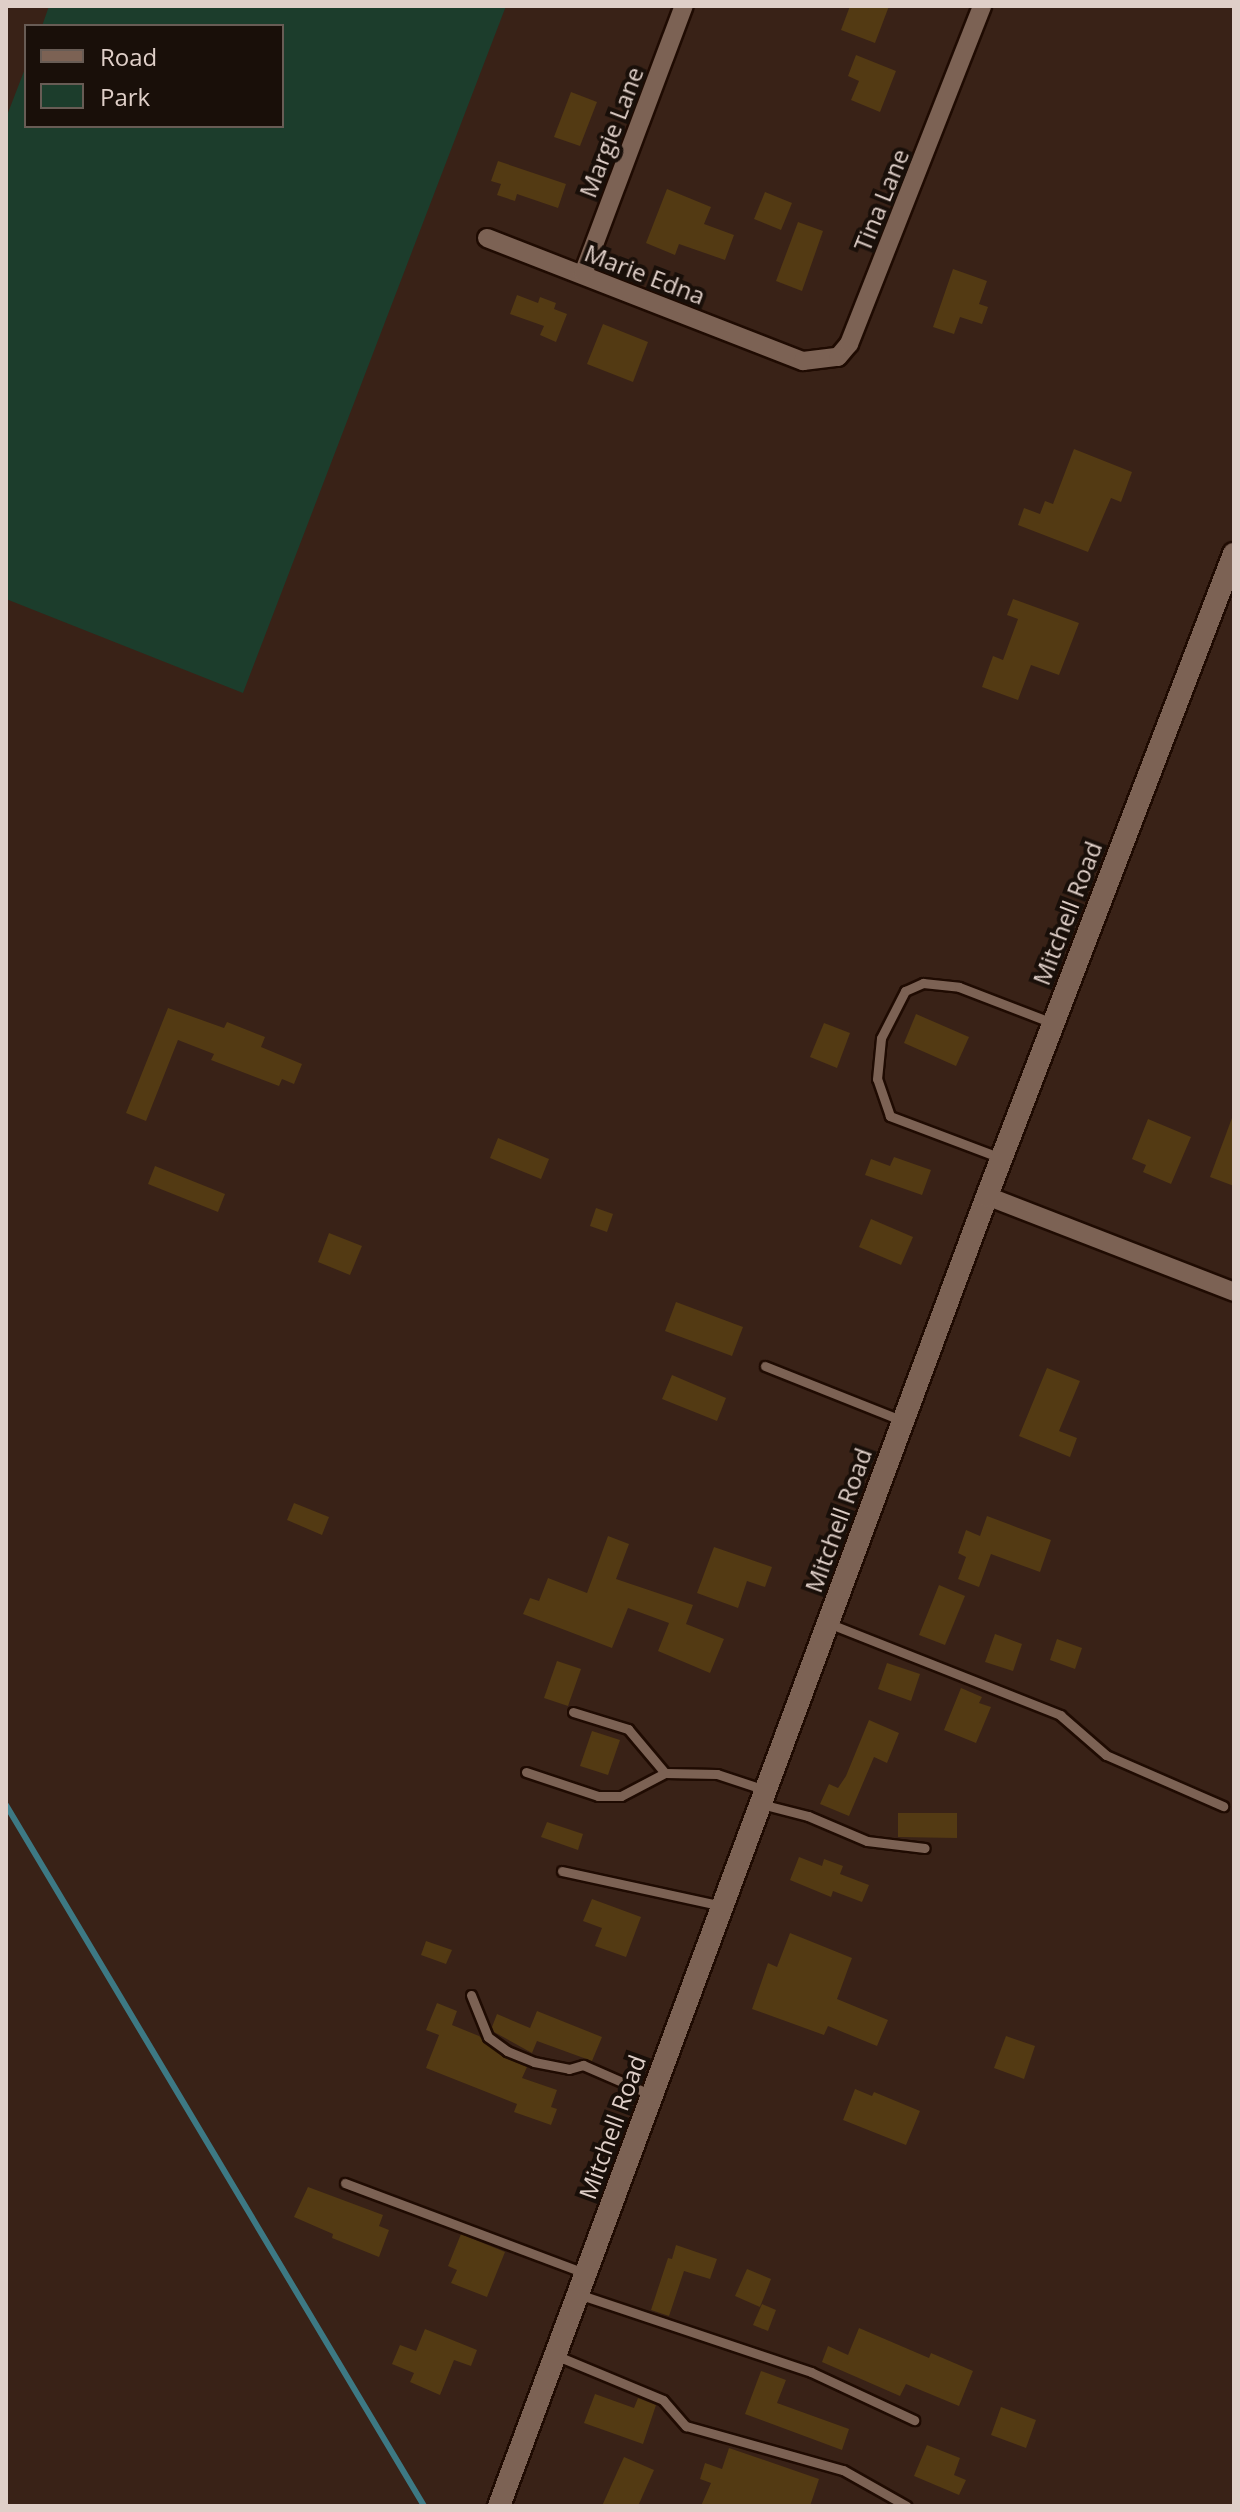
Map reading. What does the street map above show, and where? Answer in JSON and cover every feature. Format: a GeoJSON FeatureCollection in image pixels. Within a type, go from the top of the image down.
{"type":"FeatureCollection","features":[{"type":"Feature","properties":{"kind":"street","name":"Margie Lane"},"geometry":{"type":"LineString","coordinates":[[583,274],[684,6]]}},
{"type":"Feature","properties":{"kind":"street","name":"Tina Lane"},"geometry":{"type":"LineString","coordinates":[[784,354],[803,361],[838,357],[849,344],[982,6]]}},
{"type":"Feature","properties":{"kind":"street","name":"Marie Edna"},"geometry":{"type":"LineString","coordinates":[[487,238],[784,354]]}},
{"type":"Feature","properties":{"kind":"street","name":"Mitchell Road"},"geometry":{"type":"LineString","coordinates":[[499,2506],[1001,1158],[1234,554]]}},
{"type":"Feature","properties":{"kind":"street"},"geometry":{"type":"LineString","coordinates":[[987,1196],[1234,1292]]}},
{"type":"Feature","properties":{"kind":"lane"},"geometry":{"type":"LineString","coordinates":[[1001,1158],[890,1116],[877,1079],[881,1038],[905,991],[923,983],[959,987],[1053,1023]]}},
{"type":"Feature","properties":{"kind":"lane"},"geometry":{"type":"LineString","coordinates":[[765,1366],[903,1421]]}},
{"type":"Feature","properties":{"kind":"lane"},"geometry":{"type":"LineString","coordinates":[[828,1623],[1066,1717],[1106,1755],[1223,1806]]}},
{"type":"Feature","properties":{"kind":"lane"},"geometry":{"type":"LineString","coordinates":[[573,1712],[628,1729],[665,1773]]}},
{"type":"Feature","properties":{"kind":"lane"},"geometry":{"type":"LineString","coordinates":[[526,1772],[598,1796],[621,1796],[665,1773],[717,1774],[867,1841],[925,1848]]}},
{"type":"Feature","properties":{"kind":"lane"},"geometry":{"type":"LineString","coordinates":[[562,1871],[722,1906]]}},
{"type":"Feature","properties":{"kind":"lane"},"geometry":{"type":"LineString","coordinates":[[471,1995],[488,2037],[507,2051],[534,2062],[569,2069],[583,2065],[652,2095]]}},
{"type":"Feature","properties":{"kind":"lane"},"geometry":{"type":"LineString","coordinates":[[345,2183],[581,2284],[811,2372],[914,2420]]}},
{"type":"Feature","properties":{"kind":"lane"},"geometry":{"type":"LineString","coordinates":[[555,2355],[663,2400],[686,2426],[843,2470],[907,2506]]}},
{"type":"Feature","properties":{"kind":"green space"},"geometry":{"type":"Polygon","coordinates":[[[49,6],[506,6],[243,693],[6,599],[6,118],[24,71],[24,128],[284,128],[284,24],[43,24],[49,6]]]}},
{"type":"Feature","properties":{"kind":"building"},"geometry":{"type":"Polygon","coordinates":[[[850,6],[889,6],[875,43],[841,30],[850,6]]]}},
{"type":"Feature","properties":{"kind":"building"},"geometry":{"type":"Polygon","coordinates":[[[856,55],[896,71],[880,112],[851,100],[859,81],[848,76],[856,55]]]}},
{"type":"Feature","properties":{"kind":"building"},"geometry":{"type":"Polygon","coordinates":[[[571,92],[597,102],[580,146],[554,137],[571,92]]]}},
{"type":"Feature","properties":{"kind":"building"},"geometry":{"type":"Polygon","coordinates":[[[498,161],[566,184],[558,208],[517,194],[515,201],[497,195],[501,184],[491,181],[498,161]]]}},
{"type":"Feature","properties":{"kind":"building"},"geometry":{"type":"Polygon","coordinates":[[[667,189],[711,207],[704,224],[734,235],[725,260],[679,244],[675,255],[646,243],[667,189]]]}},
{"type":"Feature","properties":{"kind":"building"},"geometry":{"type":"Polygon","coordinates":[[[765,192],[792,203],[781,230],[754,219],[765,192]]]}},
{"type":"Feature","properties":{"kind":"building"},"geometry":{"type":"Polygon","coordinates":[[[798,222],[823,231],[802,291],[776,281],[798,222]]]}},
{"type":"Feature","properties":{"kind":"building"},"geometry":{"type":"Polygon","coordinates":[[[953,269],[987,281],[979,304],[988,307],[982,324],[960,317],[954,334],[933,327],[953,269]]]}},
{"type":"Feature","properties":{"kind":"building"},"geometry":{"type":"Polygon","coordinates":[[[517,295],[538,303],[540,297],[556,303],[554,309],[567,314],[556,342],[540,335],[544,326],[510,314],[517,295]]]}},
{"type":"Feature","properties":{"kind":"building"},"geometry":{"type":"Polygon","coordinates":[[[603,324],[648,342],[633,382],[587,364],[603,324]]]}},
{"type":"Feature","properties":{"kind":"building"},"geometry":{"type":"Polygon","coordinates":[[[1074,449],[1132,472],[1121,502],[1111,498],[1088,552],[1018,525],[1024,508],[1040,514],[1045,501],[1053,504],[1074,449]]]}},
{"type":"Feature","properties":{"kind":"building"},"geometry":{"type":"Polygon","coordinates":[[[1013,599],[1079,623],[1059,675],[1031,665],[1018,700],[982,687],[993,656],[1003,660],[1018,619],[1007,615],[1013,599]]]}},
{"type":"Feature","properties":{"kind":"building"},"geometry":{"type":"Polygon","coordinates":[[[168,1008],[224,1028],[227,1022],[265,1037],[261,1047],[302,1064],[294,1084],[282,1079],[279,1086],[211,1060],[214,1054],[178,1040],[146,1121],[126,1113],[168,1008]]]}},
{"type":"Feature","properties":{"kind":"building"},"geometry":{"type":"Polygon","coordinates":[[[916,1014],[969,1037],[956,1066],[904,1043],[916,1014]]]}},
{"type":"Feature","properties":{"kind":"building"},"geometry":{"type":"Polygon","coordinates":[[[824,1023],[850,1033],[837,1068],[810,1057],[824,1023]]]}},
{"type":"Feature","properties":{"kind":"building"},"geometry":{"type":"Polygon","coordinates":[[[1234,1118],[1234,1186],[1210,1177],[1234,1118]]]}},
{"type":"Feature","properties":{"kind":"building"},"geometry":{"type":"Polygon","coordinates":[[[1148,1119],[1191,1137],[1171,1184],[1143,1172],[1146,1165],[1132,1159],[1148,1119]]]}},
{"type":"Feature","properties":{"kind":"building"},"geometry":{"type":"Polygon","coordinates":[[[498,1138],[549,1159],[541,1179],[490,1158],[498,1138]]]}},
{"type":"Feature","properties":{"kind":"building"},"geometry":{"type":"Polygon","coordinates":[[[894,1157],[931,1170],[922,1195],[865,1175],[871,1159],[890,1166],[894,1157]]]}},
{"type":"Feature","properties":{"kind":"building"},"geometry":{"type":"Polygon","coordinates":[[[155,1166],[225,1194],[218,1212],[148,1184],[155,1166]]]}},
{"type":"Feature","properties":{"kind":"building"},"geometry":{"type":"Polygon","coordinates":[[[596,1208],[613,1214],[607,1232],[590,1226],[596,1208]]]}},
{"type":"Feature","properties":{"kind":"building"},"geometry":{"type":"Polygon","coordinates":[[[871,1219],[913,1237],[901,1265],[859,1247],[871,1219]]]}},
{"type":"Feature","properties":{"kind":"building"},"geometry":{"type":"Polygon","coordinates":[[[329,1233],[362,1246],[350,1275],[318,1262],[329,1233]]]}},
{"type":"Feature","properties":{"kind":"building"},"geometry":{"type":"Polygon","coordinates":[[[676,1302],[743,1327],[732,1356],[665,1331],[676,1302]]]}},
{"type":"Feature","properties":{"kind":"building"},"geometry":{"type":"Polygon","coordinates":[[[1047,1368],[1080,1381],[1059,1431],[1077,1438],[1070,1457],[1019,1436],[1047,1368]]]}},
{"type":"Feature","properties":{"kind":"building"},"geometry":{"type":"Polygon","coordinates":[[[672,1375],[726,1398],[717,1421],[662,1399],[672,1375]]]}},
{"type":"Feature","properties":{"kind":"building"},"geometry":{"type":"Polygon","coordinates":[[[294,1503],[329,1517],[322,1535],[287,1520],[294,1503]]]}},
{"type":"Feature","properties":{"kind":"building"},"geometry":{"type":"Polygon","coordinates":[[[987,1516],[1051,1540],[1040,1572],[991,1554],[979,1587],[958,1579],[966,1557],[958,1553],[966,1530],[980,1536],[987,1516]]]}},
{"type":"Feature","properties":{"kind":"building"},"geometry":{"type":"Polygon","coordinates":[[[608,1536],[629,1544],[616,1579],[693,1605],[686,1624],[724,1639],[710,1673],[658,1651],[669,1623],[628,1608],[612,1648],[523,1614],[530,1598],[539,1601],[548,1578],[587,1593],[608,1536]]]}},
{"type":"Feature","properties":{"kind":"building"},"geometry":{"type":"Polygon","coordinates":[[[714,1547],[772,1567],[765,1587],[747,1581],[738,1608],[697,1593],[714,1547]]]}},
{"type":"Feature","properties":{"kind":"building"},"geometry":{"type":"Polygon","coordinates":[[[939,1585],[965,1596],[945,1645],[919,1635],[939,1585]]]}},
{"type":"Feature","properties":{"kind":"building"},"geometry":{"type":"Polygon","coordinates":[[[995,1634],[1022,1644],[1013,1671],[985,1662],[995,1634]]]}},
{"type":"Feature","properties":{"kind":"building"},"geometry":{"type":"Polygon","coordinates":[[[1057,1639],[1082,1648],[1075,1669],[1050,1660],[1057,1639]]]}},
{"type":"Feature","properties":{"kind":"building"},"geometry":{"type":"Polygon","coordinates":[[[557,1661],[581,1669],[568,1706],[544,1698],[557,1661]]]}},
{"type":"Feature","properties":{"kind":"building"},"geometry":{"type":"Polygon","coordinates":[[[887,1663],[920,1674],[911,1701],[878,1689],[887,1663]]]}},
{"type":"Feature","properties":{"kind":"building"},"geometry":{"type":"Polygon","coordinates":[[[961,1688],[982,1697],[979,1703],[991,1707],[976,1743],[944,1730],[961,1688]]]}},
{"type":"Feature","properties":{"kind":"building"},"geometry":{"type":"Polygon","coordinates":[[[869,1720],[899,1733],[887,1763],[874,1757],[849,1816],[820,1804],[829,1784],[838,1788],[846,1776],[869,1720]]]}},
{"type":"Feature","properties":{"kind":"building"},"geometry":{"type":"Polygon","coordinates":[[[592,1731],[620,1740],[608,1775],[580,1766],[592,1731]]]}},
{"type":"Feature","properties":{"kind":"building"},"geometry":{"type":"Polygon","coordinates":[[[898,1813],[957,1813],[957,1838],[898,1837],[898,1813]]]}},
{"type":"Feature","properties":{"kind":"building"},"geometry":{"type":"Polygon","coordinates":[[[547,1822],[583,1834],[578,1850],[541,1837],[547,1822]]]}},
{"type":"Feature","properties":{"kind":"building"},"geometry":{"type":"Polygon","coordinates":[[[799,1857],[822,1866],[824,1859],[843,1866],[840,1874],[869,1885],[862,1902],[833,1891],[831,1897],[790,1880],[799,1857]]]}},
{"type":"Feature","properties":{"kind":"building"},"geometry":{"type":"Polygon","coordinates":[[[592,1899],[641,1917],[626,1957],[595,1946],[602,1928],[583,1921],[592,1899]]]}},
{"type":"Feature","properties":{"kind":"building"},"geometry":{"type":"Polygon","coordinates":[[[790,1933],[852,1958],[837,1999],[888,2020],[877,2046],[828,2026],[824,2035],[752,2009],[768,1963],[777,1967],[790,1933]]]}},
{"type":"Feature","properties":{"kind":"building"},"geometry":{"type":"Polygon","coordinates":[[[426,1941],[452,1950],[446,1964],[421,1955],[426,1941]]]}},
{"type":"Feature","properties":{"kind":"building"},"geometry":{"type":"Polygon","coordinates":[[[437,2003],[457,2011],[452,2025],[479,2036],[503,2057],[527,2067],[522,2078],[557,2090],[551,2107],[557,2109],[551,2125],[514,2112],[517,2104],[426,2068],[439,2035],[426,2030],[437,2003]]]}},
{"type":"Feature","properties":{"kind":"building"},"geometry":{"type":"Polygon","coordinates":[[[537,2011],[602,2037],[592,2061],[537,2041],[532,2053],[494,2032],[492,2027],[497,2014],[530,2028],[537,2011]]]}},
{"type":"Feature","properties":{"kind":"building"},"geometry":{"type":"Polygon","coordinates":[[[1006,2036],[1035,2046],[1024,2079],[994,2068],[1006,2036]]]}},
{"type":"Feature","properties":{"kind":"building"},"geometry":{"type":"Polygon","coordinates":[[[855,2089],[872,2096],[874,2092],[920,2111],[906,2145],[843,2120],[855,2089]]]}},
{"type":"Feature","properties":{"kind":"building"},"geometry":{"type":"Polygon","coordinates":[[[308,2187],[383,2215],[379,2226],[389,2230],[379,2257],[332,2238],[333,2234],[294,2217],[308,2187]]]}},
{"type":"Feature","properties":{"kind":"building"},"geometry":{"type":"Polygon","coordinates":[[[461,2234],[505,2252],[487,2297],[451,2283],[457,2270],[448,2266],[461,2234]]]}},
{"type":"Feature","properties":{"kind":"building"},"geometry":{"type":"Polygon","coordinates":[[[676,2245],[717,2259],[710,2279],[684,2271],[669,2316],[651,2310],[668,2258],[672,2259],[676,2245]]]}},
{"type":"Feature","properties":{"kind":"building"},"geometry":{"type":"Polygon","coordinates":[[[747,2269],[771,2279],[760,2307],[735,2296],[747,2269]]]}},
{"type":"Feature","properties":{"kind":"building"},"geometry":{"type":"Polygon","coordinates":[[[762,2304],[776,2310],[768,2331],[753,2325],[762,2304]]]}},
{"type":"Feature","properties":{"kind":"building"},"geometry":{"type":"Polygon","coordinates":[[[859,2328],[929,2358],[931,2353],[973,2371],[959,2406],[906,2384],[900,2396],[822,2362],[828,2346],[848,2355],[859,2328]]]}},
{"type":"Feature","properties":{"kind":"building"},"geometry":{"type":"Polygon","coordinates":[[[425,2329],[477,2350],[471,2366],[454,2360],[440,2395],[410,2382],[414,2373],[392,2364],[400,2345],[416,2351],[425,2329]]]}},
{"type":"Feature","properties":{"kind":"building"},"geometry":{"type":"Polygon","coordinates":[[[761,2371],[786,2380],[777,2403],[849,2429],[842,2450],[745,2414],[761,2371]]]}},
{"type":"Feature","properties":{"kind":"building"},"geometry":{"type":"Polygon","coordinates":[[[595,2394],[634,2408],[638,2398],[656,2405],[643,2444],[584,2423],[595,2394]]]}},
{"type":"Feature","properties":{"kind":"building"},"geometry":{"type":"Polygon","coordinates":[[[1001,2407],[1036,2420],[1026,2448],[991,2435],[1001,2407]]]}},
{"type":"Feature","properties":{"kind":"building"},"geometry":{"type":"Polygon","coordinates":[[[927,2445],[960,2458],[954,2475],[966,2480],[959,2495],[914,2476],[927,2445]]]}},
{"type":"Feature","properties":{"kind":"building"},"geometry":{"type":"Polygon","coordinates":[[[729,2448],[819,2479],[810,2506],[701,2506],[711,2483],[700,2479],[705,2463],[722,2469],[729,2448]]]}},
{"type":"Feature","properties":{"kind":"building"},"geometry":{"type":"Polygon","coordinates":[[[624,2457],[654,2470],[638,2506],[602,2506],[624,2457]]]}},
{"type":"Feature","properties":{"kind":"waterway"},"geometry":{"type":"LineString","coordinates":[[6,1805],[424,2506]]}}]}
